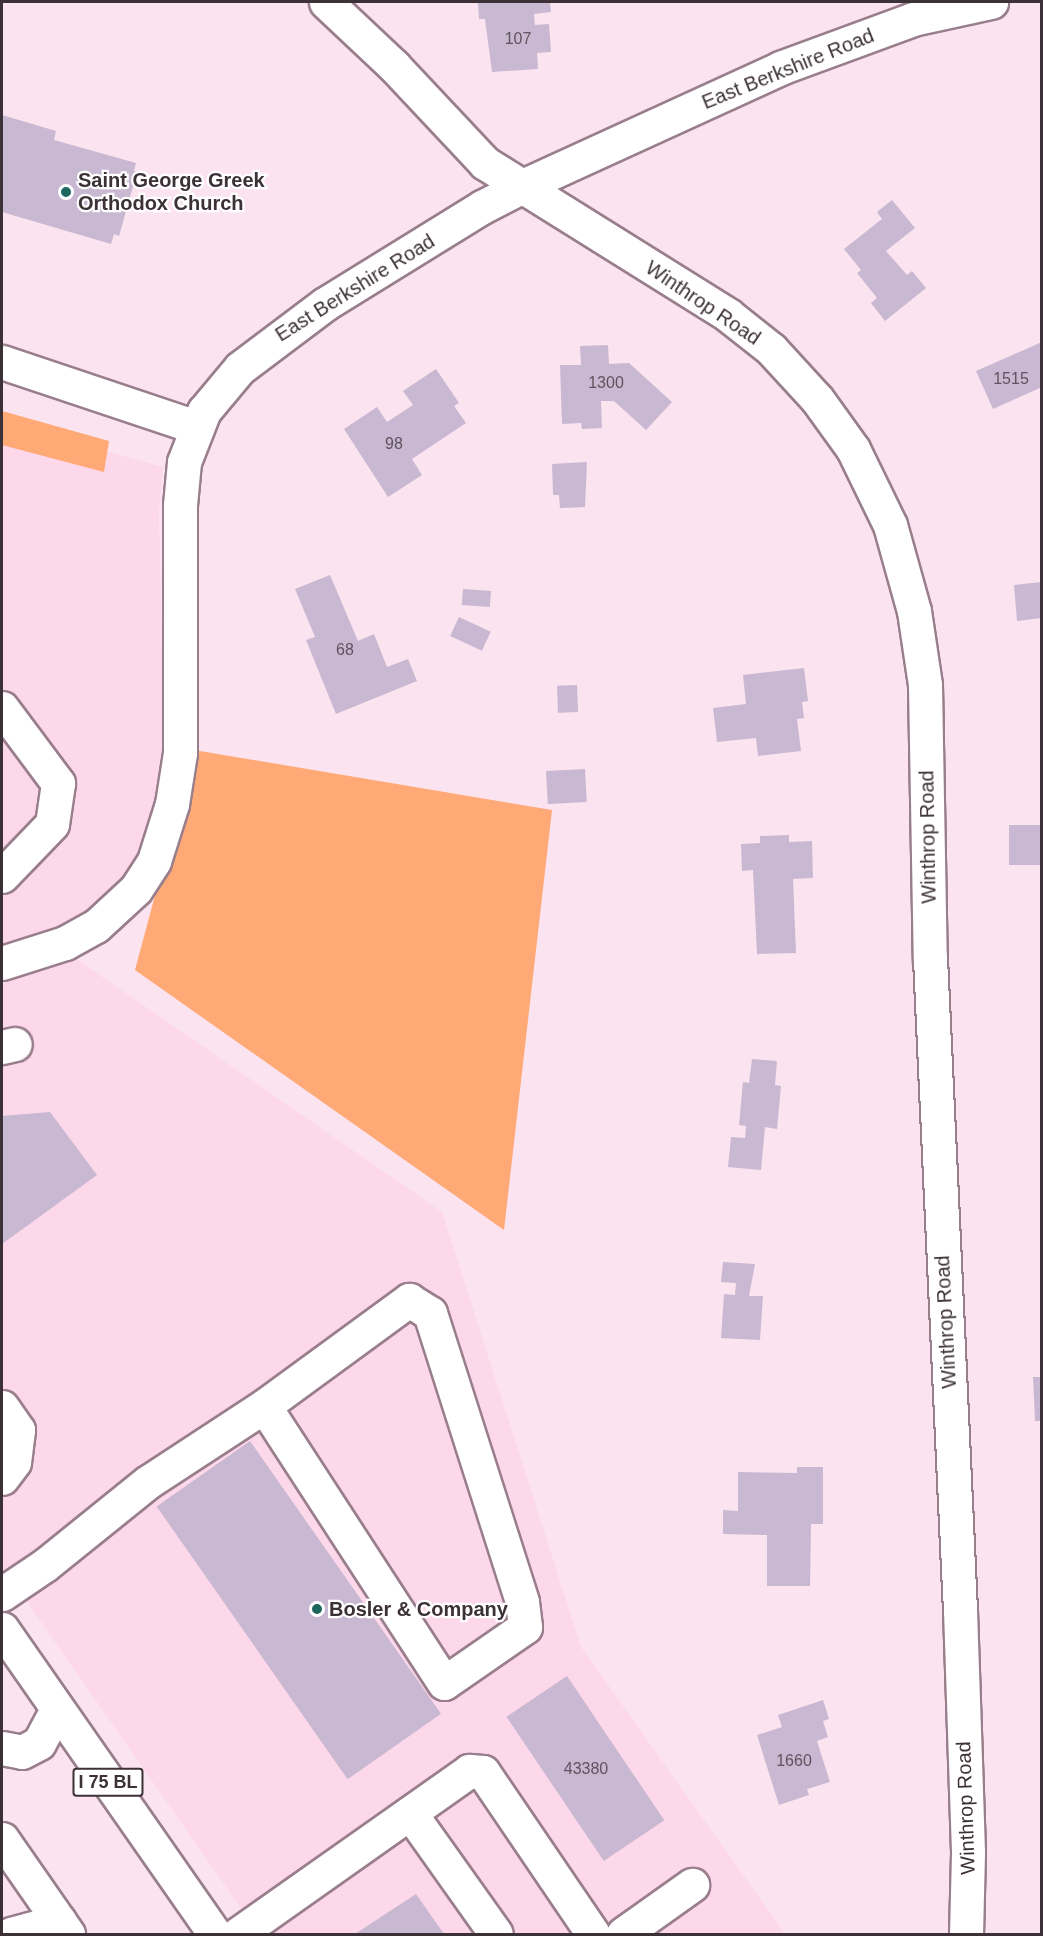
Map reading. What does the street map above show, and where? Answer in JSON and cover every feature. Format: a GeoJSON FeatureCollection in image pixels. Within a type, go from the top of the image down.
{"type":"FeatureCollection","features":[{"type":"Feature","properties":{"kind":"street","name":"Winthrop Road"},"geometry":{"type":"LineString","coordinates":[[326,2],[394,66],[474,153],[728,315],[771,349],[817,399],[862,464],[890,525],[903,567],[925,685],[930,958],[960,1610],[968,1853],[966,1935]]}},
{"type":"Feature","properties":{"kind":"street","name":"East Berkshire Road"},"geometry":{"type":"LineString","coordinates":[[2,963],[65,943],[96,926],[136,889],[160,845],[172,804],[180,753],[180,505],[184,462],[195,427],[215,396],[266,345],[325,304],[482,207],[525,185],[791,63],[913,19],[991,2]]}},
{"type":"Feature","properties":{"kind":"street"},"geometry":{"type":"LineString","coordinates":[[2,362],[195,427]]}},
{"type":"Feature","properties":{"kind":"street"},"geometry":{"type":"LineString","coordinates":[[2,708],[58,783],[51,824],[2,876]]}},
{"type":"Feature","properties":{"kind":"street"},"geometry":{"type":"LineString","coordinates":[[2,1594],[45,1565],[148,1482],[264,1406],[409,1300],[430,1313],[522,1602],[525,1627],[444,1683],[264,1406]]}},
{"type":"Feature","properties":{"kind":"street"},"geometry":{"type":"LineString","coordinates":[[2,1407],[18,1430],[14,1462],[2,1478]]}},
{"type":"Feature","properties":{"kind":"street","name":"I 75 BL"},"geometry":{"type":"LineString","coordinates":[[2,1629],[215,1935]]}},
{"type":"Feature","properties":{"kind":"street"},"geometry":{"type":"LineString","coordinates":[[2,1748],[22,1752],[39,1743],[57,1709]]}},
{"type":"Feature","properties":{"kind":"street"},"geometry":{"type":"LineString","coordinates":[[238,1935],[469,1771],[483,1772],[593,1935]]}},
{"type":"Feature","properties":{"kind":"street"},"geometry":{"type":"LineString","coordinates":[[410,1814],[496,1935]]}},
{"type":"Feature","properties":{"kind":"street"},"geometry":{"type":"LineString","coordinates":[[2,1839],[64,1928],[11,1935]]}},
{"type":"Feature","properties":{"kind":"street"},"geometry":{"type":"LineString","coordinates":[[622,1935],[692,1885]]}},
{"type":"Feature","properties":{"kind":"shaded area"},"geometry":{"type":"Polygon","coordinates":[[[2,411],[109,441],[104,472],[2,445],[2,411]]]}},
{"type":"Feature","properties":{"kind":"shaded area"},"geometry":{"type":"Polygon","coordinates":[[[2,423],[163,467],[159,513],[164,750],[154,818],[142,850],[126,878],[109,898],[59,932],[2,950],[2,423]]]}},
{"type":"Feature","properties":{"kind":"shaded area"},"geometry":{"type":"Polygon","coordinates":[[[194,750],[552,810],[504,1230],[135,970],[194,750]]]}},
{"type":"Feature","properties":{"kind":"shaded area"},"geometry":{"type":"Polygon","coordinates":[[[72,956],[442,1212],[581,1647],[785,1934],[259,1934],[2,1566],[2,976],[72,956]]]}},
{"type":"Feature","properties":{"kind":"building"},"geometry":{"type":"Polygon","coordinates":[[[478,2],[550,2],[551,12],[534,14],[535,25],[549,24],[551,52],[537,53],[538,69],[492,72],[485,19],[479,19],[478,2]]]}},
{"type":"Feature","properties":{"kind":"building","name":"Saint George Greek Orthodox Church"},"geometry":{"type":"Polygon","coordinates":[[[2,115],[56,131],[54,140],[136,163],[134,171],[137,172],[119,236],[114,234],[111,244],[2,212],[2,115]]]}},
{"type":"Feature","properties":{"kind":"building"},"geometry":{"type":"Polygon","coordinates":[[[892,200],[915,228],[886,251],[907,275],[912,271],[926,288],[885,321],[871,303],[877,298],[857,273],[861,270],[844,249],[882,219],[877,212],[892,200]]]}},
{"type":"Feature","properties":{"kind":"building"},"geometry":{"type":"Polygon","coordinates":[[[1042,342],[1042,387],[993,409],[976,371],[1042,342]]]}},
{"type":"Feature","properties":{"kind":"building"},"geometry":{"type":"Polygon","coordinates":[[[608,345],[609,364],[629,363],[672,402],[646,430],[614,401],[601,401],[602,428],[582,429],[581,423],[562,424],[560,365],[581,365],[580,346],[608,345]]]}},
{"type":"Feature","properties":{"kind":"building"},"geometry":{"type":"Polygon","coordinates":[[[436,369],[459,403],[454,406],[466,423],[412,459],[422,475],[388,497],[344,429],[377,407],[387,422],[413,405],[403,391],[436,369]]]}},
{"type":"Feature","properties":{"kind":"building"},"geometry":{"type":"Polygon","coordinates":[[[587,462],[585,507],[560,508],[559,495],[553,495],[552,464],[587,462]]]}},
{"type":"Feature","properties":{"kind":"building"},"geometry":{"type":"Polygon","coordinates":[[[330,575],[358,641],[374,634],[387,667],[408,659],[417,681],[336,714],[306,640],[315,637],[295,589],[330,575]]]}},
{"type":"Feature","properties":{"kind":"building"},"geometry":{"type":"Polygon","coordinates":[[[1042,582],[1042,618],[1017,621],[1014,585],[1042,582]]]}},
{"type":"Feature","properties":{"kind":"building"},"geometry":{"type":"Polygon","coordinates":[[[463,589],[491,591],[490,607],[462,605],[463,589]]]}},
{"type":"Feature","properties":{"kind":"building"},"geometry":{"type":"Polygon","coordinates":[[[459,617],[491,632],[482,651],[450,636],[459,617]]]}},
{"type":"Feature","properties":{"kind":"building"},"geometry":{"type":"Polygon","coordinates":[[[804,668],[808,701],[802,702],[804,718],[797,719],[801,751],[758,756],[756,738],[717,742],[713,708],[746,704],[743,675],[804,668]]]}},
{"type":"Feature","properties":{"kind":"building"},"geometry":{"type":"Polygon","coordinates":[[[577,685],[578,712],[558,713],[557,686],[577,685]]]}},
{"type":"Feature","properties":{"kind":"building"},"geometry":{"type":"Polygon","coordinates":[[[585,769],[587,802],[548,804],[546,771],[585,769]]]}},
{"type":"Feature","properties":{"kind":"building"},"geometry":{"type":"Polygon","coordinates":[[[1009,825],[1042,825],[1042,865],[1009,865],[1009,825]]]}},
{"type":"Feature","properties":{"kind":"building"},"geometry":{"type":"Polygon","coordinates":[[[789,835],[789,842],[812,841],[813,878],[793,879],[796,953],[757,954],[753,870],[742,871],[741,844],[760,843],[760,836],[789,835]]]}},
{"type":"Feature","properties":{"kind":"building"},"geometry":{"type":"Polygon","coordinates":[[[752,1059],[777,1061],[775,1085],[781,1086],[777,1129],[765,1127],[761,1170],[728,1167],[731,1137],[745,1138],[746,1126],[739,1125],[743,1082],[749,1083],[752,1059]]]}},
{"type":"Feature","properties":{"kind":"building"},"geometry":{"type":"Polygon","coordinates":[[[50,1112],[97,1175],[2,1244],[2,1116],[50,1112]]]}},
{"type":"Feature","properties":{"kind":"building"},"geometry":{"type":"Polygon","coordinates":[[[723,1262],[755,1264],[749,1296],[763,1296],[760,1340],[721,1338],[724,1294],[735,1295],[736,1283],[721,1282],[723,1262]]]}},
{"type":"Feature","properties":{"kind":"building"},"geometry":{"type":"Polygon","coordinates":[[[1033,1377],[1042,1377],[1042,1421],[1035,1421],[1033,1377]]]}},
{"type":"Feature","properties":{"kind":"building"},"geometry":{"type":"Polygon","coordinates":[[[250,1441],[441,1714],[348,1779],[157,1506],[250,1441]]]}},
{"type":"Feature","properties":{"kind":"building"},"geometry":{"type":"Polygon","coordinates":[[[797,1467],[823,1467],[823,1524],[811,1524],[810,1586],[767,1586],[767,1535],[723,1534],[723,1510],[738,1511],[738,1472],[797,1473],[797,1467]]]}},
{"type":"Feature","properties":{"kind":"building"},"geometry":{"type":"Polygon","coordinates":[[[567,1676],[664,1820],[604,1861],[506,1717],[567,1676]]]}},
{"type":"Feature","properties":{"kind":"building"},"geometry":{"type":"Polygon","coordinates":[[[823,1700],[829,1719],[823,1721],[828,1737],[817,1741],[830,1782],[807,1789],[809,1795],[779,1805],[757,1735],[782,1727],[778,1715],[823,1700]]]}},
{"type":"Feature","properties":{"kind":"building"},"geometry":{"type":"Polygon","coordinates":[[[416,1894],[444,1934],[355,1934],[416,1894]]]}},
{"type":"Feature","properties":{"kind":"place","name":"Saint George Greek Orthodox Church"},"geometry":{"type":"Point","coordinates":[66,192]}},
{"type":"Feature","properties":{"kind":"place","name":"Bosler & Company"},"geometry":{"type":"Point","coordinates":[317,1609]}}]}
